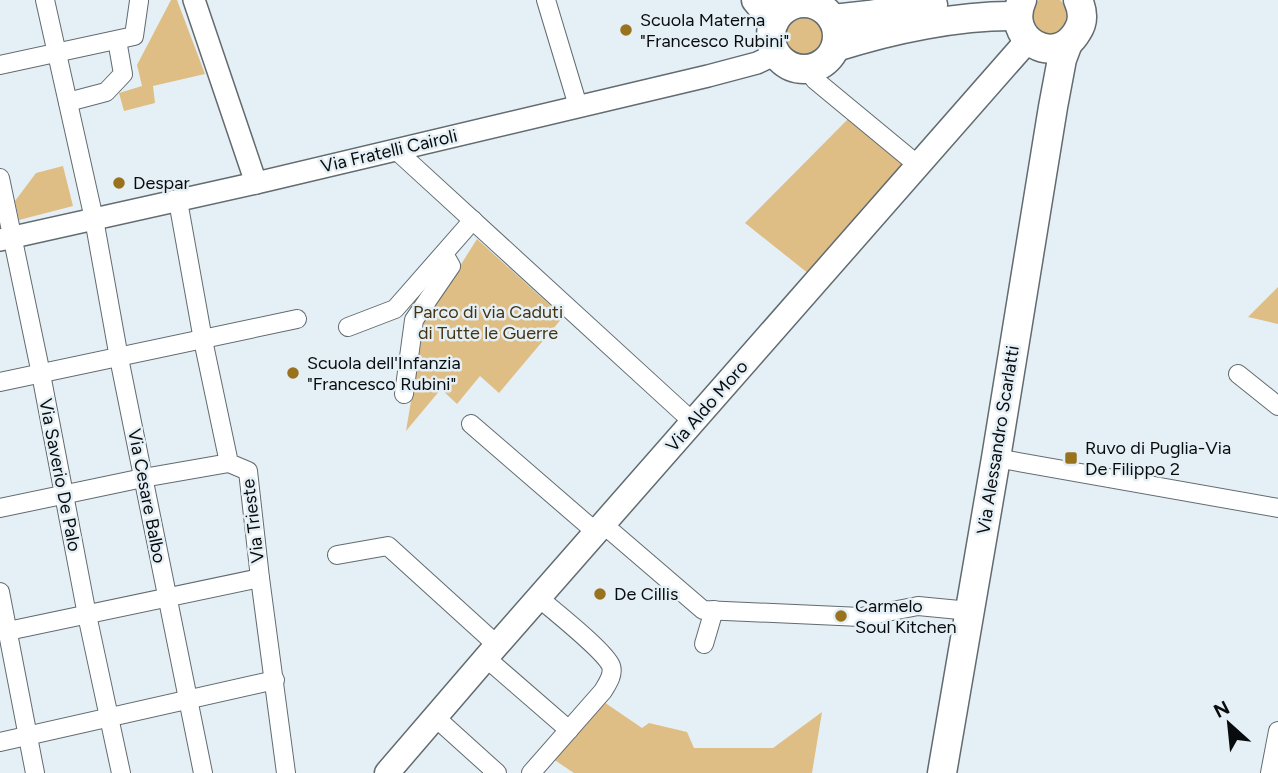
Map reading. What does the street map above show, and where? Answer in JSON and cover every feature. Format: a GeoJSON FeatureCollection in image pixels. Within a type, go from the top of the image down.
{"type":"FeatureCollection","features":[{"type":"Feature","properties":{"kind":"main road"},"geometry":{"type":"LineString","coordinates":[[756,0],[774,22]]}},
{"type":"Feature","properties":{"kind":"main road"},"geometry":{"type":"LineString","coordinates":[[833,19],[981,0]]}},
{"type":"Feature","properties":{"kind":"main road"},"geometry":{"type":"LineString","coordinates":[[797,2],[819,6],[833,19],[837,28],[836,47],[832,55],[826,62],[808,70],[789,66],[782,61],[772,43],[774,22],[785,9],[797,2]]}},
{"type":"Feature","properties":{"kind":"main road","name":"Via Alessandro Scarlatti"},"geometry":{"type":"LineString","coordinates":[[942,773],[1053,107],[1062,59],[1068,43],[1080,27],[1081,2]]}},
{"type":"Feature","properties":{"kind":"main road"},"geometry":{"type":"LineString","coordinates":[[836,47],[872,36],[988,16],[1025,25],[1051,48],[1068,43]]}},
{"type":"Feature","properties":{"kind":"main road","name":"Via Alessandro Scarlatti"},"geometry":{"type":"LineString","coordinates":[[1025,25],[1045,60],[1053,107]]}},
{"type":"Feature","properties":{"kind":"main road","name":"Via Aldo Moro"},"geometry":{"type":"LineString","coordinates":[[387,773],[919,166],[1025,25]]}},
{"type":"Feature","properties":{"kind":"street","name":"Via Cesare Balbo"},"geometry":{"type":"LineString","coordinates":[[45,0],[94,219],[119,358],[203,773]]}},
{"type":"Feature","properties":{"kind":"street"},"geometry":{"type":"LineString","coordinates":[[0,65],[134,36],[138,0]]}},
{"type":"Feature","properties":{"kind":"street"},"geometry":{"type":"LineString","coordinates":[[194,0],[256,183]]}},
{"type":"Feature","properties":{"kind":"street"},"geometry":{"type":"LineString","coordinates":[[546,0],[578,106]]}},
{"type":"Feature","properties":{"kind":"street"},"geometry":{"type":"LineString","coordinates":[[68,102],[106,92],[123,74],[117,40]]}},
{"type":"Feature","properties":{"kind":"street","name":"Via Fratelli Cairoli"},"geometry":{"type":"LineString","coordinates":[[6,239],[708,76],[776,54]]}},
{"type":"Feature","properties":{"kind":"street"},"geometry":{"type":"LineString","coordinates":[[808,70],[815,80],[919,166]]}},
{"type":"Feature","properties":{"kind":"street"},"geometry":{"type":"LineString","coordinates":[[396,150],[693,422]]}},
{"type":"Feature","properties":{"kind":"street","name":"Via Saverio De Palo"},"geometry":{"type":"LineString","coordinates":[[0,178],[6,239],[41,374],[87,615],[121,773]]}},
{"type":"Feature","properties":{"kind":"street","name":"Via Trieste"},"geometry":{"type":"LineString","coordinates":[[178,201],[229,463],[248,471],[286,773]]}},
{"type":"Feature","properties":{"kind":"street"},"geometry":{"type":"LineString","coordinates":[[348,327],[395,309],[474,220]]}},
{"type":"Feature","properties":{"kind":"street"},"geometry":{"type":"LineString","coordinates":[[404,394],[414,320],[451,267],[444,254]]}},
{"type":"Feature","properties":{"kind":"street"},"geometry":{"type":"LineString","coordinates":[[0,383],[297,319]]}},
{"type":"Feature","properties":{"kind":"street"},"geometry":{"type":"LineString","coordinates":[[1238,374],[1278,406]]}},
{"type":"Feature","properties":{"kind":"street"},"geometry":{"type":"LineString","coordinates":[[471,424],[703,610],[862,617],[918,606],[970,611]]}},
{"type":"Feature","properties":{"kind":"street"},"geometry":{"type":"LineString","coordinates":[[996,458],[1278,508]]}},
{"type":"Feature","properties":{"kind":"street"},"geometry":{"type":"LineString","coordinates":[[0,508],[229,463]]}},
{"type":"Feature","properties":{"kind":"street"},"geometry":{"type":"LineString","coordinates":[[337,555],[388,546],[569,730]]}},
{"type":"Feature","properties":{"kind":"street"},"geometry":{"type":"LineString","coordinates":[[8,631],[260,578]]}},
{"type":"Feature","properties":{"kind":"street"},"geometry":{"type":"LineString","coordinates":[[0,592],[35,773]]}},
{"type":"Feature","properties":{"kind":"street"},"geometry":{"type":"LineString","coordinates":[[531,773],[603,691],[612,668],[604,655],[539,598]]}},
{"type":"Feature","properties":{"kind":"street"},"geometry":{"type":"LineString","coordinates":[[704,644],[714,610]]}},
{"type":"Feature","properties":{"kind":"street"},"geometry":{"type":"LineString","coordinates":[[0,742],[275,680]]}},
{"type":"Feature","properties":{"kind":"street"},"geometry":{"type":"LineString","coordinates":[[436,718],[497,773]]}},
{"type":"Feature","properties":{"kind":"street"},"geometry":{"type":"LineString","coordinates":[[1270,773],[1278,731]]}},
{"type":"Feature","properties":{"kind":"green space"},"geometry":{"type":"Polygon","coordinates":[[[171,0],[177,0],[205,74],[153,86],[155,103],[124,111],[119,93],[142,86],[137,65],[171,0]]]}},
{"type":"Feature","properties":{"kind":"green space"},"geometry":{"type":"Polygon","coordinates":[[[1039,0],[1060,0],[1066,6],[1069,19],[1056,33],[1038,32],[1030,20],[1032,7],[1039,0]]]}},
{"type":"Feature","properties":{"kind":"green space"},"geometry":{"type":"Polygon","coordinates":[[[804,17],[818,23],[824,37],[818,51],[804,57],[790,51],[784,37],[790,23],[804,17]]]}},
{"type":"Feature","properties":{"kind":"green space"},"geometry":{"type":"Polygon","coordinates":[[[850,117],[906,161],[809,274],[745,223],[850,117]]]}},
{"type":"Feature","properties":{"kind":"green space"},"geometry":{"type":"Polygon","coordinates":[[[63,166],[73,206],[19,220],[15,201],[36,173],[63,166]]]}},
{"type":"Feature","properties":{"kind":"green space","name":"Parco di via Caduti di Tutte le Guerre"},"geometry":{"type":"Polygon","coordinates":[[[477,239],[563,317],[499,393],[480,376],[457,404],[441,389],[406,431],[424,323],[477,239]]]}},
{"type":"Feature","properties":{"kind":"green space"},"geometry":{"type":"Polygon","coordinates":[[[1278,287],[1278,324],[1248,317],[1278,287]]]}},
{"type":"Feature","properties":{"kind":"green space"},"geometry":{"type":"Polygon","coordinates":[[[601,700],[642,728],[649,723],[687,732],[694,748],[773,748],[822,712],[812,773],[574,773],[553,759],[601,700]]]}},
{"type":"Feature","properties":{"kind":"place","name":"Scuola Materna \"Francesco Rubini\""},"geometry":{"type":"Point","coordinates":[626,30]}},
{"type":"Feature","properties":{"kind":"place","name":"Despar"},"geometry":{"type":"Point","coordinates":[119,183]}},
{"type":"Feature","properties":{"kind":"place","name":"Scuola dell'Infanzia \"Francesco Rubini\""},"geometry":{"type":"Point","coordinates":[293,373]}},
{"type":"Feature","properties":{"kind":"place","name":"Ruvo di Puglia-Via De Filippo 2"},"geometry":{"type":"Point","coordinates":[1071,458]}},
{"type":"Feature","properties":{"kind":"place","name":"De Cillis"},"geometry":{"type":"Point","coordinates":[600,594]}},
{"type":"Feature","properties":{"kind":"place","name":"Carmelo Soul Kitchen"},"geometry":{"type":"Point","coordinates":[841,616]}}]}
